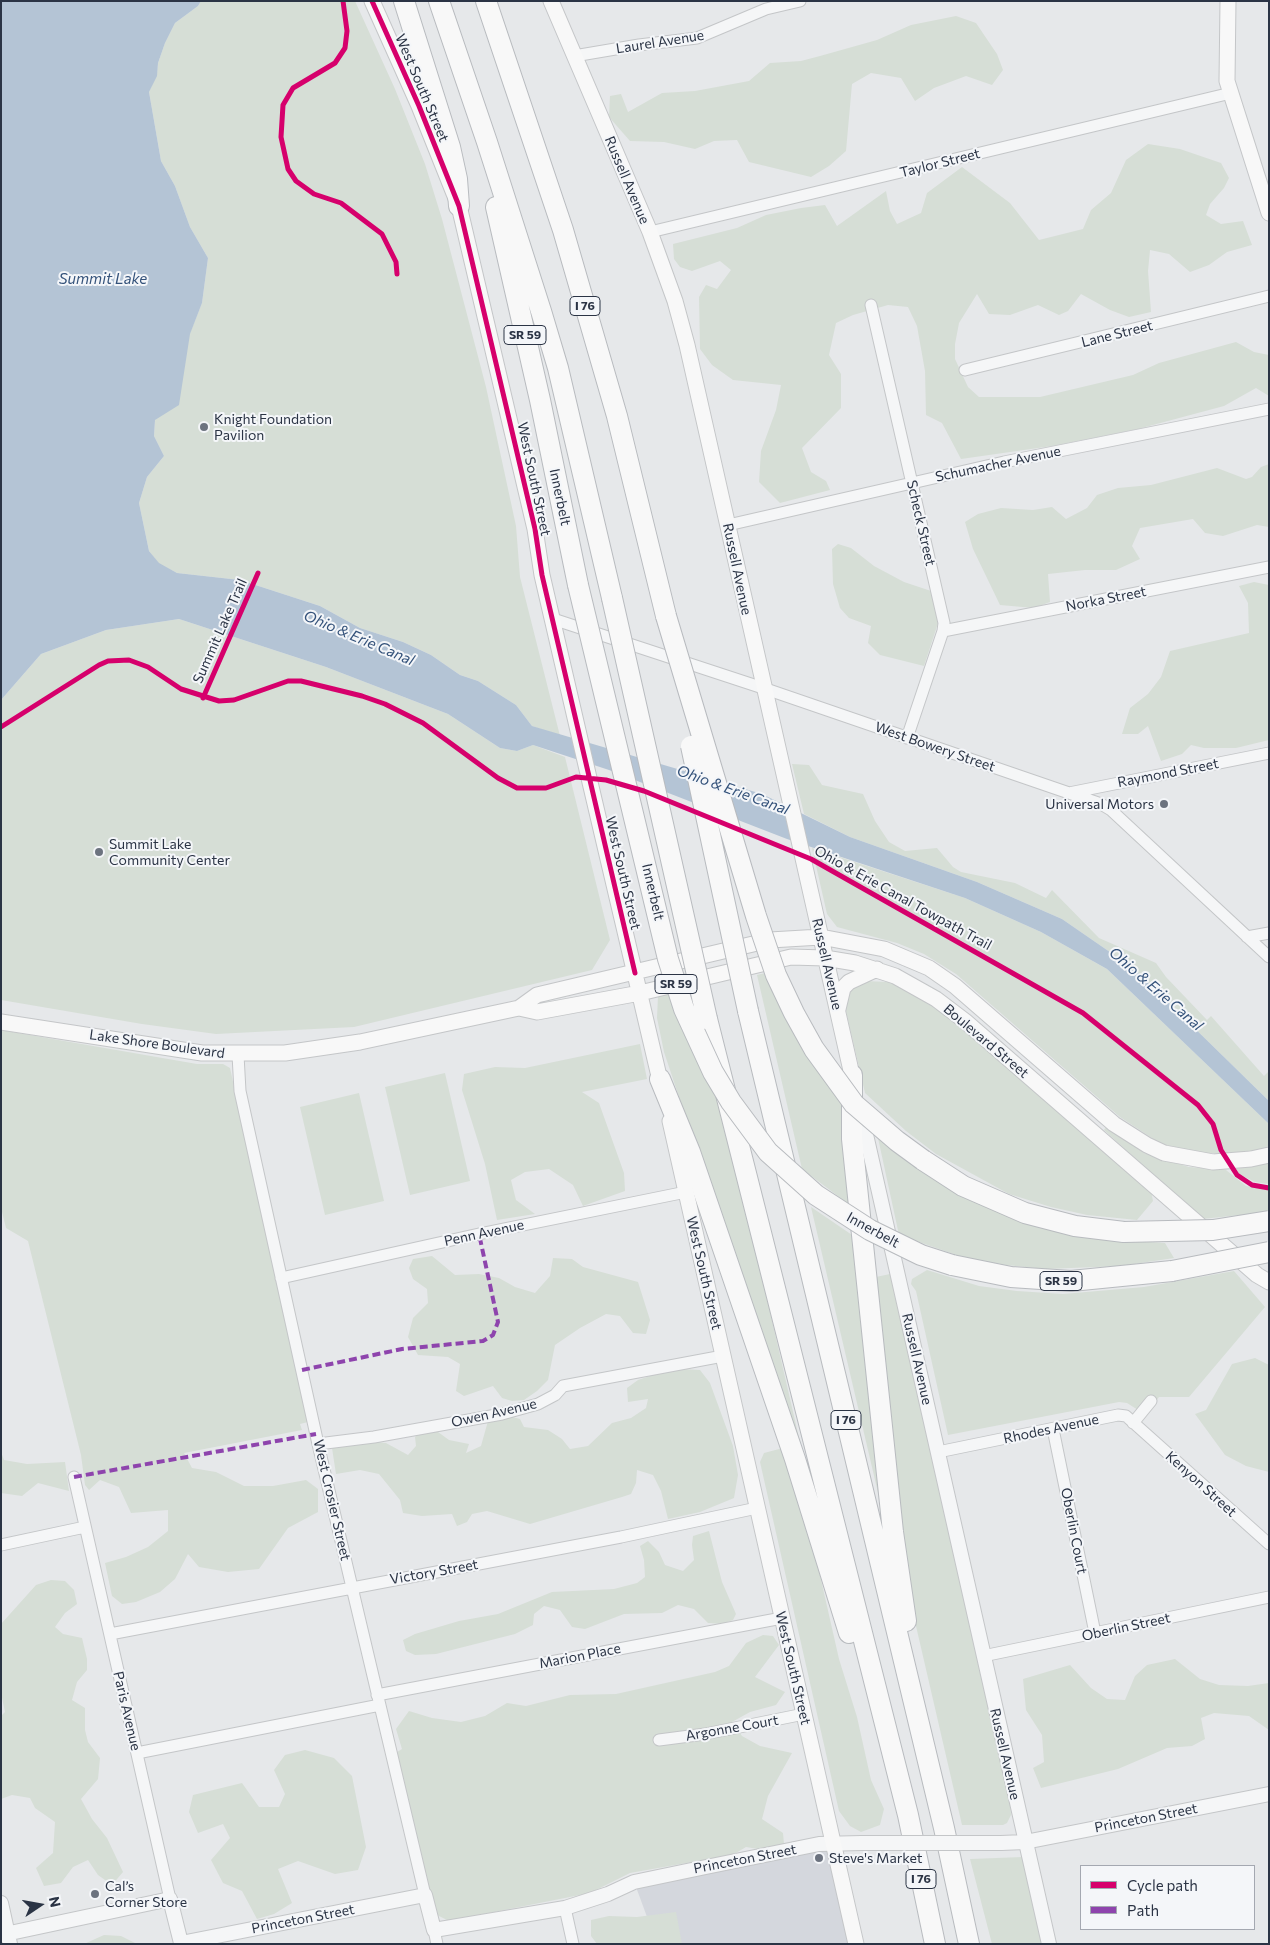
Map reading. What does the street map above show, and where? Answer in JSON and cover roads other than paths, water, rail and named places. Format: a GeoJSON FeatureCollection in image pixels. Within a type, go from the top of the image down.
{"type":"FeatureCollection","features":[{"type":"Feature","properties":{"kind":"highway"},"geometry":{"type":"LineString","coordinates":[[404,1],[450,147],[457,179],[459,206]]}},
{"type":"Feature","properties":{"kind":"highway","name":"I 76"},"geometry":{"type":"LineString","coordinates":[[439,1],[553,352],[612,598],[707,1019],[908,1815],[935,1944]]}},
{"type":"Feature","properties":{"kind":"highway","name":"I 76"},"geometry":{"type":"LineString","coordinates":[[486,1],[563,230],[617,416],[666,616],[692,750],[748,1012],[944,1828],[968,1940]]}},
{"type":"Feature","properties":{"kind":"highway","name":"Innerbelt"},"geometry":{"type":"LineString","coordinates":[[468,86],[540,400],[578,585],[668,959],[684,1009],[713,1072],[731,1102],[762,1146],[816,1195],[847,1217],[877,1234],[920,1254],[952,1265],[1011,1277],[1071,1281],[1172,1271],[1269,1252]]}},
{"type":"Feature","properties":{"kind":"highway"},"geometry":{"type":"LineString","coordinates":[[666,616],[756,916],[776,975],[814,1049],[854,1104],[897,1142],[963,1186],[1025,1213],[1075,1226],[1124,1232],[1213,1230],[1269,1221]]}},
{"type":"Feature","properties":{"kind":"highway"},"geometry":{"type":"LineString","coordinates":[[852,1075],[852,1139],[893,1532],[905,1616],[944,1828]]}},
{"type":"Feature","properties":{"kind":"highway"},"geometry":{"type":"LineString","coordinates":[[660,1079],[690,1152],[785,1431],[908,1815]]}},
{"type":"Feature","properties":{"kind":"main road","name":"West South Street"},"geometry":{"type":"LineString","coordinates":[[372,1],[419,106],[459,206],[533,520],[542,574],[686,1192],[835,1844],[856,1944]]}},
{"type":"Feature","properties":{"kind":"main road","name":"Russell Avenue"},"geometry":{"type":"LineString","coordinates":[[550,1],[650,232],[667,275],[685,336],[763,688],[852,1075]]}},
{"type":"Feature","properties":{"kind":"main road"},"geometry":{"type":"LineString","coordinates":[[1229,1],[1226,74],[1268,210]]}},
{"type":"Feature","properties":{"kind":"main road","name":"Boulevard Street"},"geometry":{"type":"LineString","coordinates":[[635,973],[770,940],[820,937],[884,949],[929,968],[955,986],[1123,1131],[1164,1153],[1214,1162],[1251,1159],[1269,1155]]}},
{"type":"Feature","properties":{"kind":"main road","name":"Boulevard Street"},"geometry":{"type":"LineString","coordinates":[[640,993],[778,959],[806,956],[855,962],[907,981],[936,999],[965,1021],[1263,1279]]}},
{"type":"Feature","properties":{"kind":"main road"},"geometry":{"type":"LineString","coordinates":[[837,1010],[843,988],[848,982],[877,969]]}},
{"type":"Feature","properties":{"kind":"main road","name":"Lake Shore Boulevard"},"geometry":{"type":"LineString","coordinates":[[1,1022],[178,1050],[238,1055],[324,1049],[519,1008],[537,995],[635,973]]}},
{"type":"Feature","properties":{"kind":"main road","name":"Lake Shore Boulevard"},"geometry":{"type":"LineString","coordinates":[[519,1008],[537,1012],[640,993]]}},
{"type":"Feature","properties":{"kind":"street","name":"Laurel Avenue"},"geometry":{"type":"LineString","coordinates":[[574,56],[697,38],[766,9],[786,2],[800,1]]}},
{"type":"Feature","properties":{"kind":"street","name":"Taylor Street"},"geometry":{"type":"LineString","coordinates":[[650,232],[1231,93]]}},
{"type":"Feature","properties":{"kind":"street","name":"Lane Street"},"geometry":{"type":"LineString","coordinates":[[965,370],[1269,296]]}},
{"type":"Feature","properties":{"kind":"street","name":"Scheck Street"},"geometry":{"type":"LineString","coordinates":[[871,306],[943,614],[943,631],[907,738]]}},
{"type":"Feature","properties":{"kind":"street","name":"Schumacher Avenue"},"geometry":{"type":"LineString","coordinates":[[728,525],[1099,442],[1269,409]]}},
{"type":"Feature","properties":{"kind":"street","name":"Norka Street"},"geometry":{"type":"LineString","coordinates":[[943,631],[1269,567]]}},
{"type":"Feature","properties":{"kind":"street","name":"West Bowery Street"},"geometry":{"type":"LineString","coordinates":[[553,619],[763,688],[1094,801],[1111,810],[1247,938],[1269,956]]}},
{"type":"Feature","properties":{"kind":"street","name":"Raymond Street"},"geometry":{"type":"LineString","coordinates":[[1067,793],[1269,753]]}},
{"type":"Feature","properties":{"kind":"street"},"geometry":{"type":"LineString","coordinates":[[1247,938],[1269,933]]}},
{"type":"Feature","properties":{"kind":"street","name":"West Crosier Street"},"geometry":{"type":"LineString","coordinates":[[238,1055],[240,1091],[318,1444],[437,1944]]}},
{"type":"Feature","properties":{"kind":"street","name":"Russell Avenue"},"geometry":{"type":"LineString","coordinates":[[852,1075],[1048,1944]]}},
{"type":"Feature","properties":{"kind":"street","name":"Penn Avenue"},"geometry":{"type":"LineString","coordinates":[[282,1278],[479,1234],[686,1192]]}},
{"type":"Feature","properties":{"kind":"street","name":"Boulevard Street"},"geometry":{"type":"LineString","coordinates":[[1263,1279],[1269,1287]]}},
{"type":"Feature","properties":{"kind":"street","name":"Owen Avenue"},"geometry":{"type":"LineString","coordinates":[[318,1444],[374,1437],[502,1414],[538,1404],[555,1395],[563,1386],[723,1356]]}},
{"type":"Feature","properties":{"kind":"street"},"geometry":{"type":"LineString","coordinates":[[1133,1423],[1152,1401]]}},
{"type":"Feature","properties":{"kind":"street","name":"Rhodes Avenue"},"geometry":{"type":"LineString","coordinates":[[938,1452],[1118,1415],[1126,1416],[1133,1423]]}},
{"type":"Feature","properties":{"kind":"street","name":"Kenyon Street"},"geometry":{"type":"LineString","coordinates":[[1133,1423],[1269,1544]]}},
{"type":"Feature","properties":{"kind":"street","name":"Oberlin Court"},"geometry":{"type":"LineString","coordinates":[[1053,1429],[1094,1633]]}},
{"type":"Feature","properties":{"kind":"street","name":"Paris Avenue"},"geometry":{"type":"LineString","coordinates":[[74,1477],[181,1944]]}},
{"type":"Feature","properties":{"kind":"street","name":"Victory Street"},"geometry":{"type":"LineString","coordinates":[[110,1634],[630,1535],[757,1508]]}},
{"type":"Feature","properties":{"kind":"street"},"geometry":{"type":"LineString","coordinates":[[1,1545],[85,1527]]}},
{"type":"Feature","properties":{"kind":"street","name":"Oberlin Street"},"geometry":{"type":"LineString","coordinates":[[983,1656],[1269,1598]]}},
{"type":"Feature","properties":{"kind":"street","name":"Marion Place"},"geometry":{"type":"LineString","coordinates":[[137,1752],[379,1700],[782,1618]]}},
{"type":"Feature","properties":{"kind":"street","name":"Argonne Court"},"geometry":{"type":"LineString","coordinates":[[659,1740],[705,1734],[804,1714]]}},
{"type":"Feature","properties":{"kind":"street","name":"Princeton Street"},"geometry":{"type":"LineString","coordinates":[[434,1930],[565,1908],[608,1894],[634,1882],[819,1844],[1025,1842],[1269,1794]]}},
{"type":"Feature","properties":{"kind":"street","name":"Princeton Street"},"geometry":{"type":"LineString","coordinates":[[181,1944],[425,1895]]}},
{"type":"Feature","properties":{"kind":"street"},"geometry":{"type":"LineString","coordinates":[[1,1903],[6,1938],[170,1899]]}},
{"type":"Feature","properties":{"kind":"street"},"geometry":{"type":"LineString","coordinates":[[565,1908],[573,1944]]}},
{"type":"Feature","properties":{"kind":"water","name":"Summit Lake"},"geometry":{"type":"Polygon","coordinates":[[[1,1],[201,1],[198,6],[175,23],[165,43],[158,63],[157,76],[149,92],[161,161],[175,186],[190,227],[208,258],[202,303],[190,334],[179,405],[155,420],[154,436],[164,456],[147,477],[139,503],[149,551],[159,563],[177,573],[240,580],[320,606],[360,628],[403,642],[431,655],[460,675],[478,681],[516,705],[532,726],[762,794],[850,837],[977,882],[1062,919],[1133,968],[1269,1101],[1269,1124],[1107,969],[1041,932],[965,898],[787,839],[609,770],[533,745],[517,751],[500,748],[448,714],[326,667],[179,619],[106,630],[41,654],[1,700],[1,1]]]}},
{"type":"Feature","properties":{"kind":"place","name":"Knight Foundation Pavilion"},"geometry":{"type":"Point","coordinates":[204,427]}},
{"type":"Feature","properties":{"kind":"place","name":"Universal Motors"},"geometry":{"type":"Point","coordinates":[1164,804]}},
{"type":"Feature","properties":{"kind":"place","name":"Summit Lake Community Center"},"geometry":{"type":"Point","coordinates":[99,852]}},
{"type":"Feature","properties":{"kind":"place","name":"Steve's Market"},"geometry":{"type":"Point","coordinates":[819,1858]}},
{"type":"Feature","properties":{"kind":"place","name":"Cal’s Corner Store"},"geometry":{"type":"Point","coordinates":[95,1894]}},
{"type":"Feature","properties":{"kind":"water label","name":"Ohio & Erie Canal"},"geometry":{"type":"Point","coordinates":[359,638]}},
{"type":"Feature","properties":{"kind":"water label","name":"Ohio & Erie Canal"},"geometry":{"type":"Point","coordinates":[733,790]}},
{"type":"Feature","properties":{"kind":"water label","name":"Ohio & Erie Canal"},"geometry":{"type":"Point","coordinates":[1156,989]}}]}
